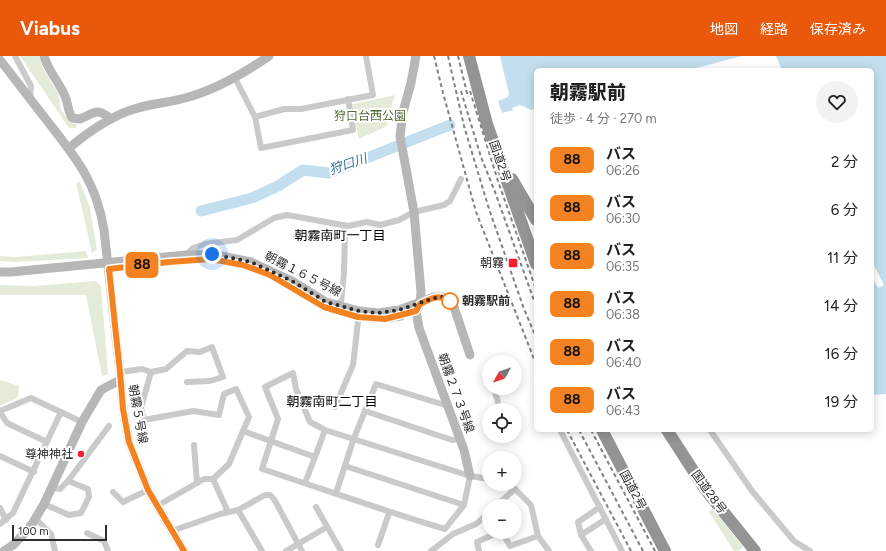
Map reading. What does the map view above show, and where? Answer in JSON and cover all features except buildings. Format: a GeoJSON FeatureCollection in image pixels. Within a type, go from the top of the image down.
{"type":"FeatureCollection","features":[{"type":"Feature","properties":{"kind":"highway","name":"国道2号"},"geometry":{"type":"LineString","coordinates":[[469,56],[485,116],[501,164],[532,242],[534,253]]}},
{"type":"Feature","properties":{"kind":"highway"},"geometry":{"type":"LineString","coordinates":[[501,164],[510,175],[534,217]]}},
{"type":"Feature","properties":{"kind":"highway","name":"国道2号"},"geometry":{"type":"LineString","coordinates":[[603,432],[665,551]]}},
{"type":"Feature","properties":{"kind":"highway","name":"国道28号"},"geometry":{"type":"LineString","coordinates":[[668,432],[705,489],[755,551]]}},
{"type":"Feature","properties":{"kind":"street"},"geometry":{"type":"LineString","coordinates":[[16,56],[31,86],[30,98]]}},
{"type":"Feature","properties":{"kind":"street"},"geometry":{"type":"LineString","coordinates":[[44,56],[64,95],[72,118],[80,119],[91,113],[99,112],[104,113],[111,120]]}},
{"type":"Feature","properties":{"kind":"street"},"geometry":{"type":"LineString","coordinates":[[69,148],[83,136],[131,110],[186,98],[235,78],[269,56]]}},
{"type":"Feature","properties":{"kind":"street"},"geometry":{"type":"LineString","coordinates":[[255,117],[284,109],[300,109],[373,95],[366,56]]}},
{"type":"Feature","properties":{"kind":"street","name":"朝霧２７３号線"},"geometry":{"type":"LineString","coordinates":[[271,442],[262,469],[389,512],[445,529],[464,505],[470,476],[460,439],[419,328],[418,307],[421,292],[414,212],[400,136],[403,112],[411,83],[416,56]]}},
{"type":"Feature","properties":{"kind":"street","name":"朝霧５号線"},"geometry":{"type":"LineString","coordinates":[[0,60],[69,148],[83,168],[96,194],[101,212],[109,266],[123,409],[129,442],[148,490],[184,551]]}},
{"type":"Feature","properties":{"kind":"street"},"geometry":{"type":"LineString","coordinates":[[235,78],[255,117],[261,148],[353,130],[348,99]]}},
{"type":"Feature","properties":{"kind":"street"},"geometry":{"type":"LineString","coordinates":[[186,255],[193,248],[205,244],[237,240],[274,218],[287,215],[348,226],[367,222],[380,225],[399,220],[414,212],[444,205],[450,201],[461,179]]}},
{"type":"Feature","properties":{"kind":"street"},"geometry":{"type":"LineString","coordinates":[[341,310],[344,273],[344,225]]}},
{"type":"Feature","properties":{"kind":"street","name":"朝霧１６５号線"},"geometry":{"type":"LineString","coordinates":[[109,266],[186,255],[212,254],[251,262],[292,281],[341,310]]}},
{"type":"Feature","properties":{"kind":"street","name":"朝霧１６５号線"},"geometry":{"type":"LineString","coordinates":[[109,266],[211,259],[243,265],[270,275],[324,307],[358,314],[378,313],[418,307],[434,298],[443,297],[450,301],[458,317],[470,355]]}},
{"type":"Feature","properties":{"kind":"street"},"geometry":{"type":"LineString","coordinates":[[0,272],[109,266]]}},
{"type":"Feature","properties":{"kind":"street"},"geometry":{"type":"LineString","coordinates":[[0,275],[11,276],[109,266]]}},
{"type":"Feature","properties":{"kind":"street"},"geometry":{"type":"LineString","coordinates":[[335,407],[353,365],[358,314]]}},
{"type":"Feature","properties":{"kind":"street"},"geometry":{"type":"LineString","coordinates":[[4,551],[13,546],[44,504],[82,422],[101,390],[120,376],[142,369],[151,372],[166,369],[187,351],[200,352],[212,346],[223,376],[210,381],[187,382]]}},
{"type":"Feature","properties":{"kind":"street"},"geometry":{"type":"LineString","coordinates":[[151,372],[141,408],[144,420],[193,411],[219,415],[224,394],[236,389],[249,417],[229,464],[213,479],[204,479],[157,506]]}},
{"type":"Feature","properties":{"kind":"street"},"geometry":{"type":"LineString","coordinates":[[271,442],[278,419],[265,386],[292,374],[296,389],[310,422],[325,430],[470,476],[482,478]]}},
{"type":"Feature","properties":{"kind":"street"},"geometry":{"type":"LineString","coordinates":[[336,493],[354,438],[376,384],[448,406]]}},
{"type":"Feature","properties":{"kind":"street"},"geometry":{"type":"LineString","coordinates":[[47,442],[7,423],[0,412],[31,398],[82,422]]}},
{"type":"Feature","properties":{"kind":"street"},"geometry":{"type":"LineString","coordinates":[[366,411],[452,440],[460,439]]}},
{"type":"Feature","properties":{"kind":"street"},"geometry":{"type":"LineString","coordinates":[[0,524],[13,513],[34,472],[61,412]]}},
{"type":"Feature","properties":{"kind":"street"},"geometry":{"type":"LineString","coordinates":[[51,487],[60,489],[68,481],[109,426]]}},
{"type":"Feature","properties":{"kind":"street"},"geometry":{"type":"LineString","coordinates":[[305,483],[325,430]]}},
{"type":"Feature","properties":{"kind":"street"},"geometry":{"type":"LineString","coordinates":[[243,431],[271,442],[315,456]]}},
{"type":"Feature","properties":{"kind":"street"},"geometry":{"type":"LineString","coordinates":[[561,432],[622,551]]}},
{"type":"Feature","properties":{"kind":"street"},"geometry":{"type":"LineString","coordinates":[[711,432],[752,491],[794,541],[810,551]]}},
{"type":"Feature","properties":{"kind":"street"},"geometry":{"type":"LineString","coordinates":[[194,445],[197,484]]}},
{"type":"Feature","properties":{"kind":"street"},"geometry":{"type":"LineString","coordinates":[[0,456],[34,472]]}},
{"type":"Feature","properties":{"kind":"street"},"geometry":{"type":"LineString","coordinates":[[345,466],[464,505]]}},
{"type":"Feature","properties":{"kind":"street"},"geometry":{"type":"LineString","coordinates":[[213,479],[228,512]]}},
{"type":"Feature","properties":{"kind":"street"},"geometry":{"type":"LineString","coordinates":[[44,504],[69,515],[81,513],[89,497],[88,489],[68,481]]}},
{"type":"Feature","properties":{"kind":"street"},"geometry":{"type":"LineString","coordinates":[[113,492],[123,502],[148,490]]}},
{"type":"Feature","properties":{"kind":"street"},"geometry":{"type":"LineString","coordinates":[[503,499],[512,491]]}},
{"type":"Feature","properties":{"kind":"street"},"geometry":{"type":"LineString","coordinates":[[516,491],[531,506],[538,536],[549,551]]}},
{"type":"Feature","properties":{"kind":"street"},"geometry":{"type":"LineString","coordinates":[[172,531],[238,510],[265,495],[270,495],[274,499],[302,551]]}},
{"type":"Feature","properties":{"kind":"street"},"geometry":{"type":"LineString","coordinates":[[316,507],[341,551]]}},
{"type":"Feature","properties":{"kind":"street"},"geometry":{"type":"LineString","coordinates":[[591,551],[581,535],[578,522],[600,507]]}},
{"type":"Feature","properties":{"kind":"street"},"geometry":{"type":"LineString","coordinates":[[0,508],[6,520]]}},
{"type":"Feature","properties":{"kind":"street"},"geometry":{"type":"LineString","coordinates":[[238,510],[262,551]]}},
{"type":"Feature","properties":{"kind":"street"},"geometry":{"type":"LineString","coordinates":[[378,545],[389,512]]}},
{"type":"Feature","properties":{"kind":"street"},"geometry":{"type":"LineString","coordinates":[[35,518],[51,534],[55,551]]}},
{"type":"Feature","properties":{"kind":"street"},"geometry":{"type":"LineString","coordinates":[[431,551],[453,534],[476,524],[482,519]]}},
{"type":"Feature","properties":{"kind":"street"},"geometry":{"type":"LineString","coordinates":[[581,535],[606,519]]}},
{"type":"Feature","properties":{"kind":"street"},"geometry":{"type":"LineString","coordinates":[[286,551],[327,527]]}},
{"type":"Feature","properties":{"kind":"street"},"geometry":{"type":"LineString","coordinates":[[87,533],[104,541],[108,551]]}},
{"type":"Feature","properties":{"kind":"street"},"geometry":{"type":"LineString","coordinates":[[506,539],[510,546],[538,536]]}},
{"type":"Feature","properties":{"kind":"street"},"geometry":{"type":"LineString","coordinates":[[479,551],[477,542],[484,539]]}},
{"type":"Feature","properties":{"kind":"green space"},"geometry":{"type":"Polygon","coordinates":[[[20,56],[39,56],[43,69],[58,93],[61,110],[70,123],[77,124],[76,128],[69,128],[20,56]]]}},
{"type":"Feature","properties":{"kind":"green space","name":"狩口台西公園"},"geometry":{"type":"Polygon","coordinates":[[[396,95],[393,100],[387,126],[359,139],[351,106],[353,104],[396,95]]]}},
{"type":"Feature","properties":{"kind":"green space"},"geometry":{"type":"Polygon","coordinates":[[[80,182],[90,208],[97,250],[92,253],[76,183],[80,182]]]}},
{"type":"Feature","properties":{"kind":"green space"},"geometry":{"type":"Polygon","coordinates":[[[86,251],[88,258],[14,262],[0,261],[0,256],[15,257],[86,251]]]}},
{"type":"Feature","properties":{"kind":"green space"},"geometry":{"type":"Polygon","coordinates":[[[96,281],[101,286],[108,374],[102,376],[86,295],[0,295],[0,285],[33,286],[96,281]]]}},
{"type":"Feature","properties":{"kind":"green space"},"geometry":{"type":"Polygon","coordinates":[[[0,380],[19,386],[18,397],[0,406],[0,380]]]}},
{"type":"Feature","properties":{"kind":"green space"},"geometry":{"type":"Polygon","coordinates":[[[713,509],[743,547],[738,551],[734,551],[709,512],[713,509]]]}},
{"type":"Feature","properties":{"kind":"water"},"geometry":{"type":"Polygon","coordinates":[[[500,56],[742,56],[697,68],[534,68],[534,109],[531,110],[520,105],[512,108],[513,110],[502,113],[498,101],[508,97],[509,94],[500,56]]]}},
{"type":"Feature","properties":{"kind":"water"},"geometry":{"type":"Polygon","coordinates":[[[776,56],[886,56],[886,394],[874,395],[874,281],[878,288],[884,285],[874,265],[874,68],[781,68],[776,56]]]}},
{"type":"Feature","properties":{"kind":"waterway","name":"狩口川"},"geometry":{"type":"LineString","coordinates":[[201,211],[252,198],[278,186],[303,170],[329,173],[450,125]]}},
{"type":"Feature","properties":{"kind":"railway"},"geometry":{"type":"LineString","coordinates":[[434,56],[476,212],[534,359]]}},
{"type":"Feature","properties":{"kind":"railway"},"geometry":{"type":"LineString","coordinates":[[448,56],[464,126],[489,209],[524,309],[534,332]]}},
{"type":"Feature","properties":{"kind":"railway"},"geometry":{"type":"LineString","coordinates":[[458,56],[468,97]]}},
{"type":"Feature","properties":{"kind":"railway"},"geometry":{"type":"LineString","coordinates":[[461,91],[481,157],[534,300]]}},
{"type":"Feature","properties":{"kind":"railway"},"geometry":{"type":"LineString","coordinates":[[470,91],[498,181],[534,283]]}},
{"type":"Feature","properties":{"kind":"railway"},"geometry":{"type":"LineString","coordinates":[[568,432],[631,551]]}},
{"type":"Feature","properties":{"kind":"railway"},"geometry":{"type":"LineString","coordinates":[[580,432],[643,551]]}},
{"type":"Feature","properties":{"kind":"railway"},"geometry":{"type":"LineString","coordinates":[[592,432],[655,551]]}},
{"type":"Feature","properties":{"kind":"bus line","name":"88"},"geometry":{"type":"LineString","coordinates":[[184,551],[148,490],[129,442],[123,409],[109,269],[211,259],[243,265],[270,275],[324,307],[369,319],[385,319],[409,314],[416,311],[420,304],[434,298],[443,297],[450,301]]}},
{"type":"Feature","properties":{"kind":"place","name":"朝霧"},"geometry":{"type":"Point","coordinates":[513,263]}},
{"type":"Feature","properties":{"kind":"place","name":"朝霧駅前"},"geometry":{"type":"Point","coordinates":[450,301]}},
{"type":"Feature","properties":{"kind":"place","name":"尊神神社"},"geometry":{"type":"Point","coordinates":[81,454]}},
{"type":"Feature","properties":{"kind":"district","name":"朝霧南町一丁目"},"geometry":{"type":"Point","coordinates":[340,235]}},
{"type":"Feature","properties":{"kind":"district","name":"朝霧南町二丁目"},"geometry":{"type":"Point","coordinates":[332,401]}},
{"type":"Feature","properties":{"kind":"route"},"geometry":{"type":"LineString","coordinates":[[212,254],[251,262],[292,281],[326,302],[359,311],[378,313],[399,310],[434,298],[443,297],[450,301]]}}]}
